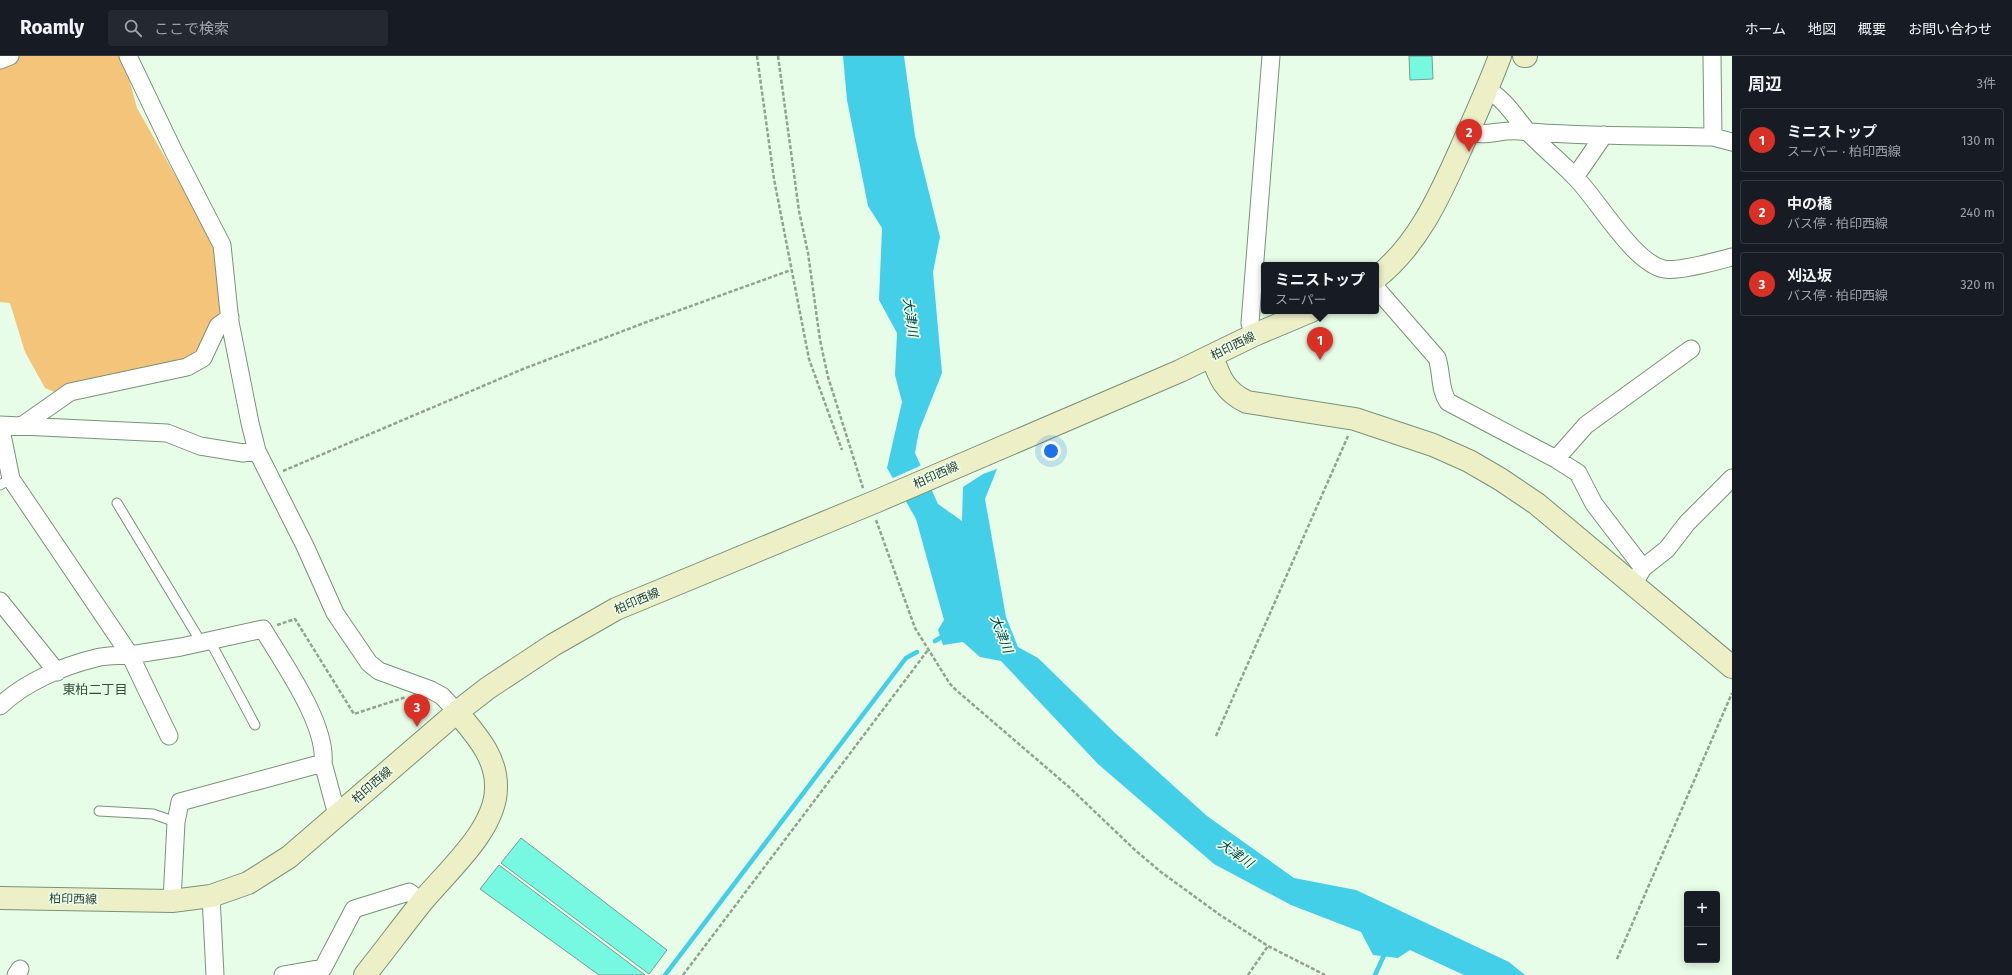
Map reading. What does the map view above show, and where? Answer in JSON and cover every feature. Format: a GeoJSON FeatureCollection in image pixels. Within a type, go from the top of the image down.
{"type":"FeatureCollection","features":[{"type":"Feature","properties":{"kind":"main road"},"geometry":{"type":"LineString","coordinates":[[1379,275],[1401,255],[1426,220],[1468,131],[1500,56]]}},
{"type":"Feature","properties":{"kind":"main road","name":"柏印西線"},"geometry":{"type":"LineString","coordinates":[[0,898],[172,901],[211,896],[248,884],[288,857],[457,712],[527,661],[616,609],[874,502],[1212,356],[1254,335],[1304,314]]}},
{"type":"Feature","properties":{"kind":"main road"},"geometry":{"type":"LineString","coordinates":[[1212,356],[1220,379],[1236,398],[1247,402],[1355,419],[1433,445],[1469,461],[1500,479],[1638,577],[1732,667]]}},
{"type":"Feature","properties":{"kind":"main road"},"geometry":{"type":"LineString","coordinates":[[366,975],[422,902],[480,833],[494,805],[496,789],[495,774],[490,758],[480,740],[457,712]]}},
{"type":"Feature","properties":{"kind":"street"},"geometry":{"type":"LineString","coordinates":[[0,60],[10,56]]}},
{"type":"Feature","properties":{"kind":"street"},"geometry":{"type":"LineString","coordinates":[[128,56],[174,152],[222,245],[230,317],[250,423],[257,451],[305,546],[335,613],[369,663],[379,671],[431,690],[442,696],[457,712]]}},
{"type":"Feature","properties":{"kind":"street"},"geometry":{"type":"LineString","coordinates":[[1254,335],[1250,323],[1271,56]]}},
{"type":"Feature","properties":{"kind":"street"},"geometry":{"type":"LineString","coordinates":[[1712,56],[1713,137]]}},
{"type":"Feature","properties":{"kind":"street"},"geometry":{"type":"LineString","coordinates":[[1486,89],[1496,94],[1529,132],[1575,177],[1632,248],[1656,267],[1666,269],[1702,264],[1732,257]]}},
{"type":"Feature","properties":{"kind":"street"},"geometry":{"type":"LineString","coordinates":[[1468,131],[1478,136],[1518,131],[1604,135],[1713,137],[1732,142]]}},
{"type":"Feature","properties":{"kind":"street"},"geometry":{"type":"LineString","coordinates":[[1575,177],[1604,135]]}},
{"type":"Feature","properties":{"kind":"street"},"geometry":{"type":"LineString","coordinates":[[1379,292],[1436,358],[1440,365],[1444,396],[1448,402],[1556,459],[1578,473],[1594,504],[1638,577],[1667,549],[1687,523],[1732,478]]}},
{"type":"Feature","properties":{"kind":"street"},"geometry":{"type":"LineString","coordinates":[[23,425],[70,392],[187,367],[203,358],[218,326],[230,317]]}},
{"type":"Feature","properties":{"kind":"street"},"geometry":{"type":"LineString","coordinates":[[1556,459],[1586,425],[1691,349]]}},
{"type":"Feature","properties":{"kind":"street"},"geometry":{"type":"LineString","coordinates":[[169,736],[130,655],[5,482],[0,425],[167,433],[200,446],[243,453],[257,451]]}},
{"type":"Feature","properties":{"kind":"street"},"geometry":{"type":"LineString","coordinates":[[0,601],[57,672]]}},
{"type":"Feature","properties":{"kind":"street"},"geometry":{"type":"LineString","coordinates":[[0,706],[9,697],[34,680],[97,657],[130,655],[206,642],[263,629],[316,724],[324,755],[323,763],[337,815]]}},
{"type":"Feature","properties":{"kind":"street"},"geometry":{"type":"LineString","coordinates":[[172,901],[176,822],[180,802],[323,763]]}},
{"type":"Feature","properties":{"kind":"street"},"geometry":{"type":"LineString","coordinates":[[283,975],[323,968],[354,909],[409,892],[422,902]]}},
{"type":"Feature","properties":{"kind":"street"},"geometry":{"type":"LineString","coordinates":[[211,896],[215,975]]}},
{"type":"Feature","properties":{"kind":"lane"},"geometry":{"type":"LineString","coordinates":[[117,503],[206,642],[255,725]]}},
{"type":"Feature","properties":{"kind":"lane"},"geometry":{"type":"LineString","coordinates":[[100,811],[153,814],[176,822]]}},
{"type":"Feature","properties":{"kind":"path"},"geometry":{"type":"LineString","coordinates":[[757,56],[774,180],[810,359],[842,450]]}},
{"type":"Feature","properties":{"kind":"path"},"geometry":{"type":"LineString","coordinates":[[778,56],[800,211],[825,362],[854,462],[874,502],[915,628],[928,650],[956,690],[1069,787],[1160,872],[1220,915],[1268,946],[1325,975]]}},
{"type":"Feature","properties":{"kind":"path"},"geometry":{"type":"LineString","coordinates":[[270,476],[523,369],[644,323],[791,270]]}},
{"type":"Feature","properties":{"kind":"path"},"geometry":{"type":"LineString","coordinates":[[1216,736],[1355,419]]}},
{"type":"Feature","properties":{"kind":"path"},"geometry":{"type":"LineString","coordinates":[[263,629],[295,619],[354,714],[431,690]]}},
{"type":"Feature","properties":{"kind":"path"},"geometry":{"type":"LineString","coordinates":[[683,975],[928,650]]}},
{"type":"Feature","properties":{"kind":"path"},"geometry":{"type":"LineString","coordinates":[[1617,958],[1732,693]]}},
{"type":"Feature","properties":{"kind":"path"},"geometry":{"type":"LineString","coordinates":[[1248,975],[1268,946]]}},
{"type":"Feature","properties":{"kind":"shaded area"},"geometry":{"type":"Polygon","coordinates":[[[18,56],[123,56],[137,108],[214,244],[224,315],[201,351],[166,375],[70,399],[45,388],[25,352],[10,303],[0,302],[0,64],[18,56]]]}},
{"type":"Feature","properties":{"kind":"water","name":"大津川"},"geometry":{"type":"Polygon","coordinates":[[[843,56],[904,56],[915,136],[940,237],[933,272],[942,373],[919,431],[915,453],[938,504],[962,521],[963,487],[983,474],[997,469],[985,499],[1006,617],[1018,647],[1038,658],[1115,733],[1207,816],[1294,878],[1356,890],[1509,962],[1525,975],[1464,975],[1410,950],[1398,958],[1373,955],[1361,932],[1291,905],[1214,864],[1098,764],[1001,661],[980,657],[963,642],[943,645],[938,630],[944,620],[916,519],[887,468],[902,402],[895,375],[897,333],[879,300],[882,228],[868,206],[847,100],[843,56]]]}},
{"type":"Feature","properties":{"kind":"pier"},"geometry":{"type":"Polygon","coordinates":[[[922,465],[932,486],[902,499],[891,479],[922,465]]]}},
{"type":"Feature","properties":{"kind":"building"},"geometry":{"type":"Polygon","coordinates":[[[1409,56],[1432,56],[1433,79],[1410,80],[1409,56]]]}},
{"type":"Feature","properties":{"kind":"building"},"geometry":{"type":"Polygon","coordinates":[[[521,838],[667,950],[649,974],[501,863],[521,838]]]}},
{"type":"Feature","properties":{"kind":"building"},"geometry":{"type":"Polygon","coordinates":[[[499,865],[645,975],[599,975],[480,889],[499,865]]]}},
{"type":"Feature","properties":{"kind":"waterway"},"geometry":{"type":"LineString","coordinates":[[935,641],[945,635]]}},
{"type":"Feature","properties":{"kind":"waterway"},"geometry":{"type":"LineString","coordinates":[[665,975],[906,658],[917,652]]}},
{"type":"Feature","properties":{"kind":"waterway"},"geometry":{"type":"LineString","coordinates":[[1375,975],[1386,951]]}},
{"type":"Feature","properties":{"kind":"place","name":"中の橋"},"geometry":{"type":"Point","coordinates":[1469,152]}},
{"type":"Feature","properties":{"kind":"place","name":"ミニストップ"},"geometry":{"type":"Point","coordinates":[1320,360]}},
{"type":"Feature","properties":{"kind":"place","name":"刈込坂"},"geometry":{"type":"Point","coordinates":[417,727]}},
{"type":"Feature","properties":{"kind":"district","name":"東柏二丁目"},"geometry":{"type":"Point","coordinates":[95,689]}}]}
